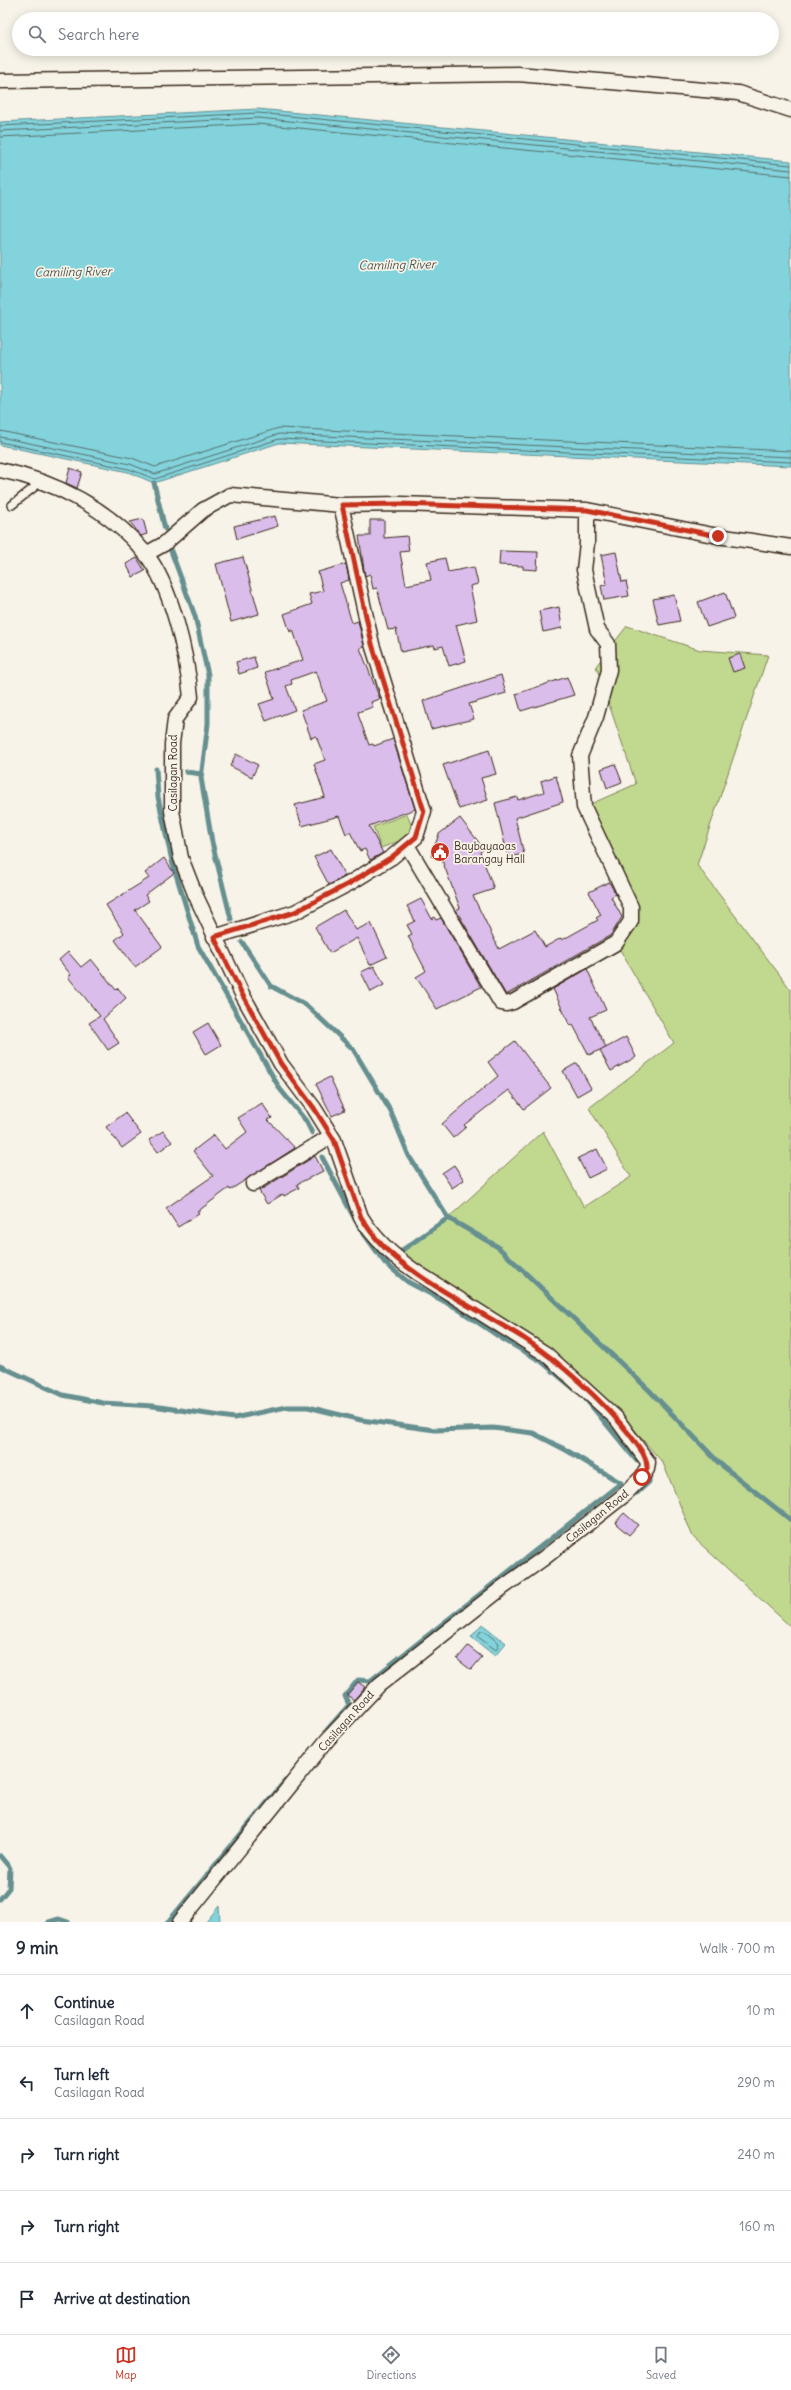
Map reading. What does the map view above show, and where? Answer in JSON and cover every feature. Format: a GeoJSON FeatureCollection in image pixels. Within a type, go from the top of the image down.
{"type":"FeatureCollection","features":[{"type":"Feature","properties":{"kind":"street"},"geometry":{"type":"LineString","coordinates":[[0,81],[518,74],[738,93],[791,110]]}},
{"type":"Feature","properties":{"kind":"street","name":"Casilagan Road"},"geometry":{"type":"LineString","coordinates":[[0,470],[54,485],[100,512],[120,527],[146,554],[158,575],[178,624],[191,697],[175,719],[172,744],[172,811],[181,858],[214,937],[242,994],[281,1064],[314,1108],[331,1136],[342,1159],[361,1217],[380,1242],[396,1258],[526,1340],[562,1368],[620,1422],[645,1456],[647,1469],[634,1486],[623,1496],[544,1558],[502,1588],[379,1685],[328,1739],[180,1922]]}},
{"type":"Feature","properties":{"kind":"street"},"geometry":{"type":"LineString","coordinates":[[146,554],[164,544],[203,510],[230,495],[342,505],[408,505],[587,510],[718,536],[791,547]]}},
{"type":"Feature","properties":{"kind":"street"},"geometry":{"type":"LineString","coordinates":[[214,937],[295,912],[350,883],[407,845],[416,837],[424,811],[372,644],[342,505]]}},
{"type":"Feature","properties":{"kind":"street"},"geometry":{"type":"LineString","coordinates":[[407,845],[501,1003],[506,1004],[513,1002],[616,943],[631,921],[632,907],[584,807],[580,756],[596,717],[609,670],[608,644],[597,629],[584,570],[587,543],[587,510]]}},
{"type":"Feature","properties":{"kind":"street"},"geometry":{"type":"LineString","coordinates":[[253,1184],[331,1136]]}},
{"type":"Feature","properties":{"kind":"lane"},"geometry":{"type":"LineString","coordinates":[[12,505],[42,481]]}},
{"type":"Feature","properties":{"kind":"green space"},"geometry":{"type":"Polygon","coordinates":[[[627,626],[700,650],[768,655],[697,865],[791,990],[791,1627],[693,1537],[663,1463],[625,1419],[546,1354],[394,1256],[448,1218],[543,1131],[584,1207],[631,1177],[589,1108],[674,1043],[616,943],[631,921],[584,807],[636,784],[596,666],[627,626]]]}},
{"type":"Feature","properties":{"kind":"green space"},"geometry":{"type":"Polygon","coordinates":[[[407,814],[415,835],[381,848],[373,827],[407,814]]]}},
{"type":"Feature","properties":{"kind":"water","name":"Camiling River"},"geometry":{"type":"Polygon","coordinates":[[[258,109],[791,161],[791,466],[279,443],[154,483],[128,472],[0,445],[0,122],[258,109]]]}},
{"type":"Feature","properties":{"kind":"water"},"geometry":{"type":"Polygon","coordinates":[[[482,1624],[506,1643],[495,1656],[471,1637],[482,1624]]]}},
{"type":"Feature","properties":{"kind":"water"},"geometry":{"type":"Polygon","coordinates":[[[219,1906],[220,1922],[206,1922],[219,1906]]]}},
{"type":"Feature","properties":{"kind":"building"},"geometry":{"type":"Polygon","coordinates":[[[70,468],[82,472],[77,488],[66,483],[70,468]]]}},
{"type":"Feature","properties":{"kind":"building"},"geometry":{"type":"Polygon","coordinates":[[[275,516],[278,526],[237,539],[234,526],[275,516]]]}},
{"type":"Feature","properties":{"kind":"building"},"geometry":{"type":"Polygon","coordinates":[[[143,519],[147,534],[141,536],[130,522],[143,519]]]}},
{"type":"Feature","properties":{"kind":"building"},"geometry":{"type":"Polygon","coordinates":[[[370,520],[384,520],[384,538],[407,536],[409,551],[400,552],[406,585],[431,580],[427,562],[445,558],[448,572],[474,567],[478,584],[470,586],[477,620],[456,625],[466,661],[449,666],[443,646],[435,648],[434,645],[401,652],[396,629],[388,630],[377,588],[373,589],[370,574],[365,576],[359,536],[370,536],[370,520]]]}},
{"type":"Feature","properties":{"kind":"building"},"geometry":{"type":"Polygon","coordinates":[[[500,551],[538,552],[537,570],[523,569],[523,566],[499,565],[500,551]]]}},
{"type":"Feature","properties":{"kind":"building"},"geometry":{"type":"Polygon","coordinates":[[[616,552],[622,582],[626,581],[629,596],[604,600],[601,586],[607,584],[601,555],[616,552]]]}},
{"type":"Feature","properties":{"kind":"building"},"geometry":{"type":"Polygon","coordinates":[[[243,557],[259,614],[231,622],[216,564],[243,557]]]}},
{"type":"Feature","properties":{"kind":"building"},"geometry":{"type":"Polygon","coordinates":[[[137,558],[145,571],[133,577],[126,564],[137,558]]]}},
{"type":"Feature","properties":{"kind":"building"},"geometry":{"type":"Polygon","coordinates":[[[346,564],[349,580],[340,583],[352,623],[358,621],[364,646],[360,648],[380,699],[371,702],[373,707],[358,712],[359,717],[369,745],[373,744],[374,746],[393,739],[415,809],[369,826],[383,853],[370,860],[365,849],[360,851],[350,832],[346,834],[339,816],[302,826],[295,805],[325,797],[314,764],[325,760],[316,736],[311,738],[301,710],[327,701],[316,671],[291,680],[292,684],[286,686],[295,710],[266,721],[259,704],[274,699],[265,672],[303,660],[293,630],[290,632],[284,614],[312,604],[309,594],[323,591],[318,572],[346,564]]]}},
{"type":"Feature","properties":{"kind":"building"},"geometry":{"type":"Polygon","coordinates":[[[725,592],[734,618],[707,627],[698,602],[725,592]]]}},
{"type":"Feature","properties":{"kind":"building"},"geometry":{"type":"Polygon","coordinates":[[[674,595],[680,621],[659,625],[653,599],[674,595]]]}},
{"type":"Feature","properties":{"kind":"building"},"geometry":{"type":"Polygon","coordinates":[[[559,607],[562,628],[543,632],[539,611],[559,607]]]}},
{"type":"Feature","properties":{"kind":"building"},"geometry":{"type":"Polygon","coordinates":[[[740,654],[745,668],[733,672],[728,658],[740,654]]]}},
{"type":"Feature","properties":{"kind":"building"},"geometry":{"type":"Polygon","coordinates":[[[254,657],[257,668],[239,674],[236,662],[254,657]]]}},
{"type":"Feature","properties":{"kind":"building"},"geometry":{"type":"Polygon","coordinates":[[[501,675],[506,693],[469,704],[474,719],[431,729],[423,701],[501,675]]]}},
{"type":"Feature","properties":{"kind":"building"},"geometry":{"type":"Polygon","coordinates":[[[567,677],[574,695],[521,711],[516,694],[567,677]]]}},
{"type":"Feature","properties":{"kind":"building"},"geometry":{"type":"Polygon","coordinates":[[[489,750],[496,774],[481,778],[488,800],[459,809],[443,765],[489,750]]]}},
{"type":"Feature","properties":{"kind":"building"},"geometry":{"type":"Polygon","coordinates":[[[236,754],[258,765],[252,777],[230,766],[236,754]]]}},
{"type":"Feature","properties":{"kind":"building"},"geometry":{"type":"Polygon","coordinates":[[[615,764],[622,782],[607,788],[601,769],[615,764]]]}},
{"type":"Feature","properties":{"kind":"building"},"geometry":{"type":"Polygon","coordinates":[[[556,776],[563,802],[515,818],[524,854],[508,857],[495,803],[517,797],[518,800],[544,792],[541,781],[556,776]]]}},
{"type":"Feature","properties":{"kind":"building"},"geometry":{"type":"Polygon","coordinates":[[[460,818],[484,849],[480,852],[494,889],[473,896],[499,949],[535,930],[545,947],[561,938],[562,940],[598,920],[596,918],[601,915],[589,892],[609,882],[616,894],[611,897],[622,917],[611,935],[506,995],[456,910],[460,908],[442,860],[431,856],[439,834],[460,818]]]}},
{"type":"Feature","properties":{"kind":"building"},"geometry":{"type":"Polygon","coordinates":[[[331,849],[345,876],[329,885],[314,857],[331,849]]]}},
{"type":"Feature","properties":{"kind":"building"},"geometry":{"type":"Polygon","coordinates":[[[164,858],[174,873],[145,895],[149,901],[135,910],[162,947],[135,967],[115,940],[124,933],[106,905],[149,878],[145,873],[164,858]]]}},
{"type":"Feature","properties":{"kind":"building"},"geometry":{"type":"Polygon","coordinates":[[[421,899],[432,919],[434,917],[436,920],[441,918],[481,987],[437,1009],[416,977],[426,971],[408,936],[412,934],[407,925],[415,921],[407,906],[421,899]]]}},
{"type":"Feature","properties":{"kind":"building"},"geometry":{"type":"Polygon","coordinates":[[[344,910],[356,930],[371,923],[387,957],[370,965],[357,938],[330,953],[315,927],[344,910]]]}},
{"type":"Feature","properties":{"kind":"building"},"geometry":{"type":"Polygon","coordinates":[[[68,952],[81,967],[91,959],[116,990],[118,988],[126,998],[103,1019],[119,1043],[108,1050],[89,1023],[100,1016],[68,977],[71,975],[59,960],[68,952]]]}},
{"type":"Feature","properties":{"kind":"building"},"geometry":{"type":"Polygon","coordinates":[[[374,966],[384,985],[371,992],[361,972],[374,966]]]}},
{"type":"Feature","properties":{"kind":"building"},"geometry":{"type":"Polygon","coordinates":[[[587,969],[606,1010],[590,1017],[606,1047],[589,1055],[573,1025],[570,1026],[553,989],[587,969]]]}},
{"type":"Feature","properties":{"kind":"building"},"geometry":{"type":"Polygon","coordinates":[[[208,1023],[221,1045],[206,1054],[193,1032],[208,1023]]]}},
{"type":"Feature","properties":{"kind":"building"},"geometry":{"type":"Polygon","coordinates":[[[626,1037],[636,1057],[611,1071],[600,1051],[626,1037]]]}},
{"type":"Feature","properties":{"kind":"building"},"geometry":{"type":"Polygon","coordinates":[[[515,1041],[551,1088],[524,1109],[509,1090],[464,1125],[466,1127],[453,1138],[442,1124],[498,1076],[488,1062],[515,1041]]]}},
{"type":"Feature","properties":{"kind":"building"},"geometry":{"type":"Polygon","coordinates":[[[577,1063],[591,1088],[577,1096],[563,1071],[577,1063]]]}},
{"type":"Feature","properties":{"kind":"building"},"geometry":{"type":"Polygon","coordinates":[[[330,1077],[345,1110],[332,1116],[316,1084],[330,1077]]]}},
{"type":"Feature","properties":{"kind":"building"},"geometry":{"type":"Polygon","coordinates":[[[262,1103],[272,1118],[268,1120],[295,1148],[230,1190],[229,1188],[197,1212],[199,1214],[178,1227],[166,1208],[213,1176],[193,1151],[214,1135],[225,1149],[247,1132],[238,1118],[262,1103]]]}},
{"type":"Feature","properties":{"kind":"building"},"geometry":{"type":"Polygon","coordinates":[[[125,1113],[141,1134],[122,1148],[106,1127],[125,1113]]]}},
{"type":"Feature","properties":{"kind":"building"},"geometry":{"type":"Polygon","coordinates":[[[163,1131],[172,1142],[158,1152],[149,1140],[163,1131]]]}},
{"type":"Feature","properties":{"kind":"building"},"geometry":{"type":"Polygon","coordinates":[[[597,1149],[607,1169],[588,1178],[578,1158],[597,1149]]]}},
{"type":"Feature","properties":{"kind":"building"},"geometry":{"type":"Polygon","coordinates":[[[315,1156],[323,1171],[297,1184],[299,1188],[284,1196],[283,1194],[267,1204],[259,1191],[315,1156]]]}},
{"type":"Feature","properties":{"kind":"building"},"geometry":{"type":"Polygon","coordinates":[[[454,1165],[464,1180],[452,1188],[442,1173],[454,1165]]]}},
{"type":"Feature","properties":{"kind":"building"},"geometry":{"type":"Polygon","coordinates":[[[624,1513],[638,1525],[629,1535],[615,1523],[624,1513]]]}},
{"type":"Feature","properties":{"kind":"building"},"geometry":{"type":"Polygon","coordinates":[[[468,1646],[482,1657],[471,1670],[457,1659],[468,1646]]]}},
{"type":"Feature","properties":{"kind":"building"},"geometry":{"type":"Polygon","coordinates":[[[358,1682],[365,1687],[354,1700],[347,1695],[358,1682]]]}},
{"type":"Feature","properties":{"kind":"waterway"},"geometry":{"type":"LineString","coordinates":[[154,483],[165,529]]}},
{"type":"Feature","properties":{"kind":"waterway"},"geometry":{"type":"LineString","coordinates":[[171,551],[195,616],[208,675],[208,724],[201,778],[212,842],[231,919]]}},
{"type":"Feature","properties":{"kind":"waterway"},"geometry":{"type":"LineString","coordinates":[[156,769],[158,797],[172,861],[198,946],[280,1089],[306,1121],[312,1133]]}},
{"type":"Feature","properties":{"kind":"waterway"},"geometry":{"type":"LineString","coordinates":[[186,772],[202,774]]}},
{"type":"Feature","properties":{"kind":"waterway"},"geometry":{"type":"LineString","coordinates":[[242,942],[271,986],[306,1005],[353,1049],[391,1112],[409,1156],[448,1218]]}},
{"type":"Feature","properties":{"kind":"waterway"},"geometry":{"type":"LineString","coordinates":[[322,1157],[359,1227],[385,1263],[391,1258]]}},
{"type":"Feature","properties":{"kind":"waterway"},"geometry":{"type":"LineString","coordinates":[[398,1253],[448,1218],[498,1247],[649,1390],[719,1463],[791,1520]]}},
{"type":"Feature","properties":{"kind":"waterway"},"geometry":{"type":"LineString","coordinates":[[385,1263],[408,1282],[455,1307],[501,1338],[541,1361],[578,1392]]}},
{"type":"Feature","properties":{"kind":"waterway"},"geometry":{"type":"LineString","coordinates":[[0,1366],[63,1395],[103,1403],[153,1406],[234,1418],[286,1407],[308,1407],[361,1420],[435,1430],[493,1428],[533,1433],[566,1450],[621,1483],[370,1681],[358,1680],[345,1696],[349,1705],[327,1730]]}},
{"type":"Feature","properties":{"kind":"waterway"},"geometry":{"type":"LineString","coordinates":[[584,1397],[636,1460]]}},
{"type":"Feature","properties":{"kind":"waterway"},"geometry":{"type":"LineString","coordinates":[[637,1493],[649,1482],[649,1475]]}},
{"type":"Feature","properties":{"kind":"waterway"},"geometry":{"type":"LineString","coordinates":[[168,1922],[285,1781]]}},
{"type":"Feature","properties":{"kind":"waterway"},"geometry":{"type":"LineString","coordinates":[[0,1856],[10,1868],[9,1888],[0,1899]]}},
{"type":"Feature","properties":{"kind":"waterway"},"geometry":{"type":"LineString","coordinates":[[49,1922],[59,1919],[68,1922]]}},
{"type":"Feature","properties":{"kind":"place","name":"Baybayaoas Barangay Hall"},"geometry":{"type":"Point","coordinates":[440,852]}},
{"type":"Feature","properties":{"kind":"route"},"geometry":{"type":"LineString","coordinates":[[642,1477],[647,1469],[648,1462],[645,1456],[616,1418],[568,1372],[526,1340],[445,1291],[396,1258],[368,1228],[361,1217],[342,1159],[334,1140],[314,1108],[299,1090],[281,1064],[242,994],[214,937],[244,926],[271,920],[295,912],[350,883],[392,857],[416,837],[424,811],[385,691],[372,644],[353,562],[342,505],[400,504],[587,510],[718,536]]}}]}
